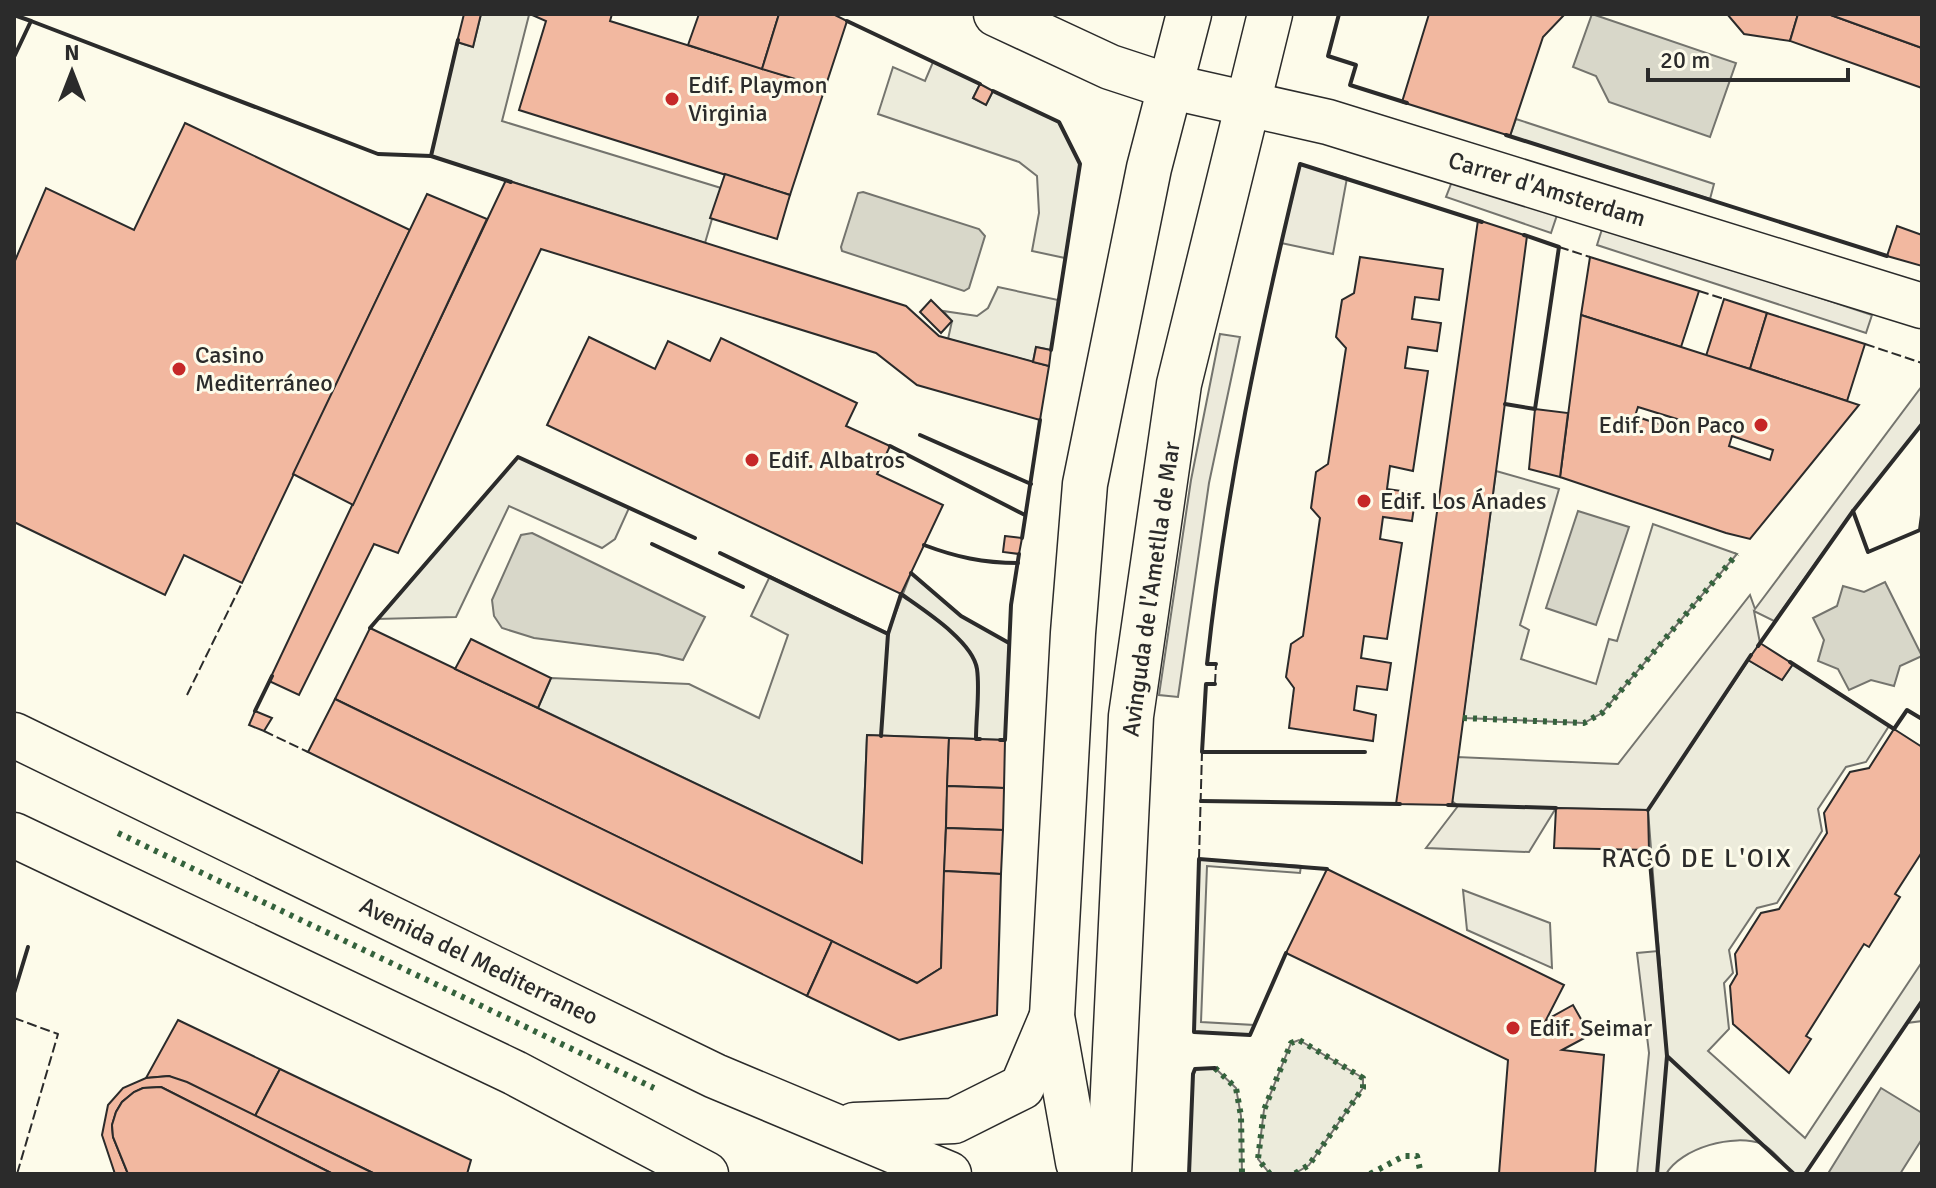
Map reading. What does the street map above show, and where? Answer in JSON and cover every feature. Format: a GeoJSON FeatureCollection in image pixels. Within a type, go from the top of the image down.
{"type":"FeatureCollection","features":[{"type":"Feature","properties":{"kind":"street","name":"Carrer d'Amsterdam"},"geometry":{"type":"LineString","coordinates":[[996,14],[1110,67],[1168,86],[1328,122],[1922,306]]}},
{"type":"Feature","properties":{"kind":"street"},"geometry":{"type":"LineString","coordinates":[[1082,1174],[1052,1016],[1073,633],[1085,484],[1149,168],[1189,14]]}},
{"type":"Feature","properties":{"kind":"street","name":"Avinguda de l'Ametlla de Mar"},"geometry":{"type":"LineString","coordinates":[[1109,1174],[1131,716],[1179,384],[1270,14]]}},
{"type":"Feature","properties":{"kind":"street","name":"Avenida del Mediterraneo"},"geometry":{"type":"LineString","coordinates":[[14,735],[715,1076],[949,1174]]}},
{"type":"Feature","properties":{"kind":"street"},"geometry":{"type":"LineString","coordinates":[[14,835],[515,1073],[706,1174]]}},
{"type":"Feature","properties":{"kind":"street"},"geometry":{"type":"LineString","coordinates":[[836,1125],[954,1121],[981,1108],[1022,1087],[1052,1016]]}},
{"type":"Feature","properties":{"kind":"shaded area"},"geometry":{"type":"Polygon","coordinates":[[[481,14],[529,15],[502,121],[721,188],[705,243],[431,156],[457,42],[473,47],[481,14]]]}},
{"type":"Feature","properties":{"kind":"shaded area"},"geometry":{"type":"Polygon","coordinates":[[[1592,14],[1736,63],[1710,137],[1609,102],[1596,76],[1573,67],[1592,14]]]}},
{"type":"Feature","properties":{"kind":"shaded area"},"geometry":{"type":"Polygon","coordinates":[[[933,62],[980,84],[973,98],[986,105],[993,91],[1059,122],[1080,164],[1065,258],[1032,251],[1039,213],[1037,176],[1019,162],[878,114],[893,67],[925,81],[933,62]]]}},
{"type":"Feature","properties":{"kind":"shaded area"},"geometry":{"type":"Polygon","coordinates":[[[1516,119],[1714,184],[1710,199],[1510,136],[1516,119]]]}},
{"type":"Feature","properties":{"kind":"shaded area"},"geometry":{"type":"Polygon","coordinates":[[[1300,164],[1347,178],[1333,254],[1281,243],[1300,164]]]}},
{"type":"Feature","properties":{"kind":"shaded area"},"geometry":{"type":"Polygon","coordinates":[[[1453,179],[1557,215],[1551,233],[1446,197],[1453,179]]]}},
{"type":"Feature","properties":{"kind":"shaded area"},"geometry":{"type":"Polygon","coordinates":[[[858,193],[979,229],[985,236],[969,288],[964,291],[842,251],[858,193]]]}},
{"type":"Feature","properties":{"kind":"shaded area"},"geometry":{"type":"Polygon","coordinates":[[[1603,226],[1872,315],[1866,333],[1597,245],[1603,226]]]}},
{"type":"Feature","properties":{"kind":"shaded area"},"geometry":{"type":"Polygon","coordinates":[[[998,287],[1058,300],[1051,350],[1036,347],[1033,362],[948,339],[952,321],[943,311],[977,316],[988,308],[998,287]]]}},
{"type":"Feature","properties":{"kind":"shaded area"},"geometry":{"type":"Polygon","coordinates":[[[1220,334],[1240,337],[1209,483],[1178,697],[1159,695],[1191,480],[1220,334]]]}},
{"type":"Feature","properties":{"kind":"shaded area"},"geometry":{"type":"Polygon","coordinates":[[[1922,386],[1922,424],[1853,511],[1774,621],[1754,611],[1760,643],[1648,810],[1556,808],[1529,852],[1426,848],[1458,806],[1452,801],[1457,757],[1618,764],[1750,595],[1755,609],[1922,386]]]}},
{"type":"Feature","properties":{"kind":"shaded area"},"geometry":{"type":"Polygon","coordinates":[[[518,457],[629,508],[615,539],[602,548],[509,506],[456,617],[377,619],[518,457]]]}},
{"type":"Feature","properties":{"kind":"shaded area"},"geometry":{"type":"Polygon","coordinates":[[[1496,471],[1559,489],[1520,625],[1529,630],[1521,659],[1596,684],[1609,639],[1617,641],[1653,524],[1737,554],[1602,713],[1584,723],[1463,718],[1496,471]]]}},
{"type":"Feature","properties":{"kind":"shaded area"},"geometry":{"type":"Polygon","coordinates":[[[1578,511],[1629,527],[1596,625],[1546,608],[1578,511]]]}},
{"type":"Feature","properties":{"kind":"shaded area"},"geometry":{"type":"Polygon","coordinates":[[[532,533],[705,617],[683,660],[534,638],[502,628],[494,616],[492,600],[521,535],[532,533]]]}},
{"type":"Feature","properties":{"kind":"shaded area"},"geometry":{"type":"Polygon","coordinates":[[[911,573],[961,616],[1009,643],[1005,740],[867,735],[862,863],[538,708],[551,678],[689,684],[759,718],[788,635],[751,616],[770,576],[888,633],[911,573]]]}},
{"type":"Feature","properties":{"kind":"shaded area"},"geometry":{"type":"Polygon","coordinates":[[[1885,582],[1922,656],[1900,666],[1894,686],[1871,680],[1849,690],[1838,669],[1818,661],[1824,640],[1813,618],[1837,606],[1843,586],[1864,592],[1885,582]]]}},
{"type":"Feature","properties":{"kind":"shaded area"},"geometry":{"type":"Polygon","coordinates":[[[1748,660],[1782,680],[1793,664],[1889,726],[1866,762],[1846,767],[1818,809],[1822,831],[1777,903],[1757,908],[1729,950],[1733,973],[1724,983],[1729,1029],[1708,1051],[1805,1138],[1922,962],[1922,1021],[1907,1023],[1805,1174],[1794,1174],[1762,1144],[1737,1140],[1696,1150],[1673,1165],[1666,1174],[1657,1174],[1667,1056],[1648,810],[1748,660]]]}},
{"type":"Feature","properties":{"kind":"shaded area"},"geometry":{"type":"Polygon","coordinates":[[[1199,859],[1301,866],[1300,873],[1207,866],[1201,1022],[1254,1025],[1250,1035],[1194,1032],[1199,859]]]}},
{"type":"Feature","properties":{"kind":"shaded area"},"geometry":{"type":"Polygon","coordinates":[[[1463,890],[1550,923],[1552,968],[1467,930],[1463,890]]]}},
{"type":"Feature","properties":{"kind":"shaded area"},"geometry":{"type":"Polygon","coordinates":[[[1658,951],[1667,1056],[1657,1174],[1637,1174],[1649,1053],[1637,953],[1658,951]]]}},
{"type":"Feature","properties":{"kind":"shaded area"},"geometry":{"type":"Polygon","coordinates":[[[1299,1040],[1363,1078],[1363,1088],[1309,1165],[1294,1174],[1270,1174],[1258,1159],[1264,1110],[1291,1043],[1299,1040]]]}},
{"type":"Feature","properties":{"kind":"shaded area"},"geometry":{"type":"Polygon","coordinates":[[[1215,1068],[1236,1088],[1241,1116],[1242,1174],[1189,1174],[1193,1074],[1195,1069],[1215,1068]]]}},
{"type":"Feature","properties":{"kind":"shaded area"},"geometry":{"type":"Polygon","coordinates":[[[1881,1088],[1922,1113],[1922,1139],[1900,1174],[1832,1174],[1829,1172],[1881,1088]]]}},
{"type":"Feature","properties":{"kind":"building"},"geometry":{"type":"Polygon","coordinates":[[[464,14],[481,14],[473,47],[457,42],[464,14]]]}},
{"type":"Feature","properties":{"kind":"building","name":"Edif. Playmon Virginia"},"geometry":{"type":"Polygon","coordinates":[[[530,14],[612,14],[610,21],[825,88],[790,195],[519,110],[546,21],[530,14]]]}},
{"type":"Feature","properties":{"kind":"building"},"geometry":{"type":"Polygon","coordinates":[[[699,14],[779,14],[762,69],[688,45],[699,14]]]}},
{"type":"Feature","properties":{"kind":"building"},"geometry":{"type":"Polygon","coordinates":[[[779,14],[833,14],[847,21],[825,88],[762,69],[779,14]]]}},
{"type":"Feature","properties":{"kind":"building"},"geometry":{"type":"Polygon","coordinates":[[[1429,14],[1565,14],[1543,37],[1510,136],[1402,102],[1429,14]]]}},
{"type":"Feature","properties":{"kind":"building"},"geometry":{"type":"Polygon","coordinates":[[[1727,14],[1798,14],[1790,41],[1744,34],[1727,14]]]}},
{"type":"Feature","properties":{"kind":"building"},"geometry":{"type":"Polygon","coordinates":[[[1798,14],[1828,14],[1922,48],[1922,88],[1790,41],[1798,14]]]}},
{"type":"Feature","properties":{"kind":"building"},"geometry":{"type":"Polygon","coordinates":[[[1828,14],[1922,14],[1922,48],[1828,14]]]}},
{"type":"Feature","properties":{"kind":"building"},"geometry":{"type":"Polygon","coordinates":[[[980,84],[993,91],[986,105],[973,98],[980,84]]]}},
{"type":"Feature","properties":{"kind":"building","name":"Casino Mediterráneo"},"geometry":{"type":"Polygon","coordinates":[[[185,123],[410,230],[242,583],[184,555],[165,595],[14,522],[14,263],[46,188],[134,230],[185,123]]]}},
{"type":"Feature","properties":{"kind":"building"},"geometry":{"type":"Polygon","coordinates":[[[725,174],[790,195],[777,239],[710,218],[725,174]]]}},
{"type":"Feature","properties":{"kind":"building"},"geometry":{"type":"Polygon","coordinates":[[[506,180],[906,306],[939,336],[1049,366],[1040,420],[917,385],[876,353],[541,249],[398,553],[374,544],[299,695],[269,681],[506,180]]]}},
{"type":"Feature","properties":{"kind":"building"},"geometry":{"type":"Polygon","coordinates":[[[427,194],[487,219],[353,505],[293,474],[427,194]]]}},
{"type":"Feature","properties":{"kind":"building"},"geometry":{"type":"Polygon","coordinates":[[[1478,220],[1527,236],[1452,805],[1396,804],[1478,220]]]}},
{"type":"Feature","properties":{"kind":"building"},"geometry":{"type":"Polygon","coordinates":[[[1897,226],[1922,235],[1922,266],[1887,256],[1897,226]]]}},
{"type":"Feature","properties":{"kind":"building","name":"Edif. Los Ánades"},"geometry":{"type":"Polygon","coordinates":[[[1360,257],[1443,269],[1439,300],[1415,297],[1412,319],[1441,323],[1437,351],[1408,347],[1405,368],[1428,371],[1413,471],[1390,466],[1387,489],[1416,493],[1412,521],[1383,517],[1380,539],[1402,543],[1387,639],[1364,636],[1361,658],[1391,663],[1387,690],[1357,686],[1354,710],[1376,715],[1373,741],[1289,728],[1294,688],[1286,677],[1291,644],[1303,636],[1320,518],[1311,508],[1316,472],[1328,464],[1346,348],[1336,337],[1342,300],[1354,293],[1360,257]]]}},
{"type":"Feature","properties":{"kind":"building"},"geometry":{"type":"Polygon","coordinates":[[[1590,257],[1699,291],[1681,347],[1581,315],[1590,257]]]}},
{"type":"Feature","properties":{"kind":"building"},"geometry":{"type":"Polygon","coordinates":[[[1724,299],[1767,313],[1750,369],[1706,356],[1724,299]]]}},
{"type":"Feature","properties":{"kind":"building"},"geometry":{"type":"Polygon","coordinates":[[[931,300],[952,321],[941,333],[920,312],[931,300]]]}},
{"type":"Feature","properties":{"kind":"building"},"geometry":{"type":"Polygon","coordinates":[[[1767,313],[1865,344],[1847,401],[1750,369],[1767,313]]]}},
{"type":"Feature","properties":{"kind":"building","name":"Edif. Don Paco"},"geometry":{"type":"Polygon","coordinates":[[[1581,315],[1859,405],[1750,539],[1560,477],[1581,315]],[[1638,407],[1635,416],[1676,430],[1680,420],[1638,407]],[[1732,436],[1729,446],[1770,460],[1773,450],[1732,436]]]}},
{"type":"Feature","properties":{"kind":"building","name":"Edif. Albatros"},"geometry":{"type":"Polygon","coordinates":[[[589,337],[655,369],[668,341],[710,361],[721,338],[857,403],[846,426],[890,446],[877,474],[943,505],[901,594],[547,425],[589,337]]]}},
{"type":"Feature","properties":{"kind":"building"},"geometry":{"type":"Polygon","coordinates":[[[1036,347],[1051,350],[1049,366],[1033,362],[1036,347]]]}},
{"type":"Feature","properties":{"kind":"building"},"geometry":{"type":"Polygon","coordinates":[[[1535,409],[1568,413],[1560,477],[1529,469],[1535,409]]]}},
{"type":"Feature","properties":{"kind":"building"},"geometry":{"type":"Polygon","coordinates":[[[1005,536],[1022,538],[1019,554],[1003,552],[1005,536]]]}},
{"type":"Feature","properties":{"kind":"building"},"geometry":{"type":"Polygon","coordinates":[[[370,628],[862,863],[867,735],[949,738],[941,968],[917,983],[335,699],[370,628]]]}},
{"type":"Feature","properties":{"kind":"building"},"geometry":{"type":"Polygon","coordinates":[[[471,639],[551,678],[538,708],[455,669],[471,639]]]}},
{"type":"Feature","properties":{"kind":"building"},"geometry":{"type":"Polygon","coordinates":[[[1760,643],[1793,664],[1782,680],[1748,660],[1760,643]]]}},
{"type":"Feature","properties":{"kind":"building"},"geometry":{"type":"Polygon","coordinates":[[[335,699],[832,941],[807,996],[308,752],[335,699]]]}},
{"type":"Feature","properties":{"kind":"building"},"geometry":{"type":"Polygon","coordinates":[[[255,711],[272,718],[264,731],[249,725],[255,711]]]}},
{"type":"Feature","properties":{"kind":"building"},"geometry":{"type":"Polygon","coordinates":[[[1894,729],[1922,747],[1922,852],[1895,894],[1900,897],[1869,947],[1864,944],[1806,1036],[1811,1039],[1789,1073],[1733,1024],[1730,986],[1737,974],[1735,954],[1761,913],[1779,909],[1827,833],[1824,813],[1850,772],[1869,768],[1894,729]]]}},
{"type":"Feature","properties":{"kind":"building"},"geometry":{"type":"Polygon","coordinates":[[[949,738],[1005,740],[1004,788],[947,786],[949,738]]]}},
{"type":"Feature","properties":{"kind":"building"},"geometry":{"type":"Polygon","coordinates":[[[947,786],[1004,788],[1003,830],[946,828],[947,786]]]}},
{"type":"Feature","properties":{"kind":"building"},"geometry":{"type":"Polygon","coordinates":[[[1556,808],[1648,810],[1649,850],[1554,848],[1556,808]]]}},
{"type":"Feature","properties":{"kind":"building"},"geometry":{"type":"Polygon","coordinates":[[[946,828],[1003,830],[1001,874],[944,871],[946,828]]]}},
{"type":"Feature","properties":{"kind":"building","name":"Edif. Seimar"},"geometry":{"type":"Polygon","coordinates":[[[1327,869],[1564,985],[1546,1020],[1573,1005],[1590,1035],[1562,1050],[1604,1055],[1595,1174],[1499,1174],[1508,1060],[1286,953],[1327,869]]]}},
{"type":"Feature","properties":{"kind":"building"},"geometry":{"type":"Polygon","coordinates":[[[944,871],[1001,874],[997,1015],[899,1040],[807,996],[832,941],[917,983],[941,968],[944,871]]]}},
{"type":"Feature","properties":{"kind":"building"},"geometry":{"type":"Polygon","coordinates":[[[178,1020],[280,1069],[255,1116],[169,1076],[146,1078],[178,1020]]]}},
{"type":"Feature","properties":{"kind":"building"},"geometry":{"type":"Polygon","coordinates":[[[280,1069],[471,1160],[467,1174],[375,1174],[255,1116],[280,1069]]]}},
{"type":"Feature","properties":{"kind":"building"},"geometry":{"type":"Polygon","coordinates":[[[169,1076],[375,1174],[333,1174],[161,1087],[134,1092],[116,1112],[112,1125],[113,1137],[128,1174],[115,1174],[102,1135],[108,1105],[123,1088],[146,1078],[169,1076]]]}},
{"type":"Feature","properties":{"kind":"building"},"geometry":{"type":"Polygon","coordinates":[[[161,1087],[333,1174],[128,1174],[113,1137],[112,1125],[116,1112],[134,1092],[161,1087]]]}},
{"type":"Feature","properties":{"kind":"hedge"},"geometry":{"type":"LineString","coordinates":[[1463,718],[1584,723],[1602,713],[1737,554]]}},
{"type":"Feature","properties":{"kind":"hedge"},"geometry":{"type":"LineString","coordinates":[[118,833],[654,1088]]}},
{"type":"Feature","properties":{"kind":"hedge"},"geometry":{"type":"LineString","coordinates":[[1270,1174],[1258,1159],[1264,1110],[1291,1043],[1299,1040],[1363,1078],[1363,1088],[1309,1165],[1294,1174]]}},
{"type":"Feature","properties":{"kind":"hedge"},"geometry":{"type":"LineString","coordinates":[[1215,1068],[1236,1088],[1241,1116],[1242,1174]]}},
{"type":"Feature","properties":{"kind":"hedge"},"geometry":{"type":"LineString","coordinates":[[1370,1174],[1404,1156],[1417,1156],[1421,1174]]}},
{"type":"Feature","properties":{"kind":"fence"},"geometry":{"type":"LineString","coordinates":[[1559,247],[1590,257]]}},
{"type":"Feature","properties":{"kind":"fence"},"geometry":{"type":"LineString","coordinates":[[1699,291],[1724,299]]}},
{"type":"Feature","properties":{"kind":"fence"},"geometry":{"type":"LineString","coordinates":[[1865,344],[1922,363]]}},
{"type":"Feature","properties":{"kind":"fence"},"geometry":{"type":"LineString","coordinates":[[187,695],[242,583]]}},
{"type":"Feature","properties":{"kind":"fence"},"geometry":{"type":"LineString","coordinates":[[1215,684],[1216,664]]}},
{"type":"Feature","properties":{"kind":"fence"},"geometry":{"type":"LineString","coordinates":[[264,731],[308,752]]}},
{"type":"Feature","properties":{"kind":"fence"},"geometry":{"type":"LineString","coordinates":[[1199,859],[1202,752]]}},
{"type":"Feature","properties":{"kind":"fence"},"geometry":{"type":"LineString","coordinates":[[14,1018],[58,1034],[17,1174]]}},
{"type":"Feature","properties":{"kind":"wall"},"geometry":{"type":"LineString","coordinates":[[1339,14],[1328,56],[1356,65],[1350,85],[1407,103]]}},
{"type":"Feature","properties":{"kind":"wall"},"geometry":{"type":"LineString","coordinates":[[14,15],[31,21],[14,57]]}},
{"type":"Feature","properties":{"kind":"wall"},"geometry":{"type":"LineString","coordinates":[[31,21],[378,154],[431,156]]}},
{"type":"Feature","properties":{"kind":"wall"},"geometry":{"type":"LineString","coordinates":[[847,21],[980,84]]}},
{"type":"Feature","properties":{"kind":"wall"},"geometry":{"type":"LineString","coordinates":[[458,40],[431,156],[511,182]]}},
{"type":"Feature","properties":{"kind":"wall"},"geometry":{"type":"LineString","coordinates":[[993,91],[1059,122],[1080,164],[1051,350]]}},
{"type":"Feature","properties":{"kind":"wall"},"geometry":{"type":"LineString","coordinates":[[1506,135],[1887,256]]}},
{"type":"Feature","properties":{"kind":"wall"},"geometry":{"type":"LineString","coordinates":[[1216,664],[1207,664],[1234,475],[1271,288],[1300,164],[1482,222]]}},
{"type":"Feature","properties":{"kind":"wall"},"geometry":{"type":"LineString","coordinates":[[1505,404],[1535,409],[1559,247],[1524,235]]}},
{"type":"Feature","properties":{"kind":"wall"},"geometry":{"type":"LineString","coordinates":[[1022,538],[1040,420]]}},
{"type":"Feature","properties":{"kind":"wall"},"geometry":{"type":"LineString","coordinates":[[1758,646],[1853,511],[1922,424]]}},
{"type":"Feature","properties":{"kind":"wall"},"geometry":{"type":"LineString","coordinates":[[920,435],[1031,484]]}},
{"type":"Feature","properties":{"kind":"wall"},"geometry":{"type":"LineString","coordinates":[[890,446],[1025,515]]}},
{"type":"Feature","properties":{"kind":"wall"},"geometry":{"type":"LineString","coordinates":[[370,628],[518,457],[695,538]]}},
{"type":"Feature","properties":{"kind":"wall"},"geometry":{"type":"LineString","coordinates":[[1853,511],[1868,552],[1920,530],[1922,515]]}},
{"type":"Feature","properties":{"kind":"wall"},"geometry":{"type":"LineString","coordinates":[[652,544],[743,587]]}},
{"type":"Feature","properties":{"kind":"wall"},"geometry":{"type":"LineString","coordinates":[[924,545],[970,558],[1018,563]]}},
{"type":"Feature","properties":{"kind":"wall"},"geometry":{"type":"LineString","coordinates":[[720,553],[888,634],[881,736]]}},
{"type":"Feature","properties":{"kind":"wall"},"geometry":{"type":"LineString","coordinates":[[1000,740],[1005,740],[1011,605],[1019,554]]}},
{"type":"Feature","properties":{"kind":"wall"},"geometry":{"type":"LineString","coordinates":[[911,573],[961,616],[1009,643]]}},
{"type":"Feature","properties":{"kind":"wall"},"geometry":{"type":"LineString","coordinates":[[888,634],[901,594],[957,637],[973,658],[977,669],[976,739],[980,739]]}},
{"type":"Feature","properties":{"kind":"wall"},"geometry":{"type":"LineString","coordinates":[[1648,810],[1751,655]]}},
{"type":"Feature","properties":{"kind":"wall"},"geometry":{"type":"LineString","coordinates":[[1790,662],[1894,729],[1907,710],[1922,719]]}},
{"type":"Feature","properties":{"kind":"wall"},"geometry":{"type":"LineString","coordinates":[[255,711],[272,676]]}},
{"type":"Feature","properties":{"kind":"wall"},"geometry":{"type":"LineString","coordinates":[[1215,684],[1206,684],[1202,752],[1365,752]]}},
{"type":"Feature","properties":{"kind":"wall"},"geometry":{"type":"LineString","coordinates":[[1201,801],[1400,804]]}},
{"type":"Feature","properties":{"kind":"wall"},"geometry":{"type":"LineString","coordinates":[[1448,805],[1556,808]]}},
{"type":"Feature","properties":{"kind":"wall"},"geometry":{"type":"LineString","coordinates":[[1649,850],[1667,1056]]}},
{"type":"Feature","properties":{"kind":"wall"},"geometry":{"type":"LineString","coordinates":[[1286,953],[1250,1035],[1194,1032],[1199,859],[1327,869]]}},
{"type":"Feature","properties":{"kind":"wall"},"geometry":{"type":"LineString","coordinates":[[14,993],[28,947]]}},
{"type":"Feature","properties":{"kind":"wall"},"geometry":{"type":"LineString","coordinates":[[1805,1174],[1922,1001]]}},
{"type":"Feature","properties":{"kind":"wall"},"geometry":{"type":"LineString","coordinates":[[1657,1174],[1667,1056],[1794,1174]]}},
{"type":"Feature","properties":{"kind":"wall"},"geometry":{"type":"LineString","coordinates":[[1189,1174],[1193,1074],[1195,1069],[1215,1068]]}},
{"type":"Feature","properties":{"kind":"place","name":"Edif. Playmon Virginia"},"geometry":{"type":"Point","coordinates":[672,99]}},
{"type":"Feature","properties":{"kind":"place","name":"Casino Mediterráneo"},"geometry":{"type":"Point","coordinates":[179,369]}},
{"type":"Feature","properties":{"kind":"place","name":"Edif. Don Paco"},"geometry":{"type":"Point","coordinates":[1761,425]}},
{"type":"Feature","properties":{"kind":"place","name":"Edif. Albatros"},"geometry":{"type":"Point","coordinates":[752,460]}},
{"type":"Feature","properties":{"kind":"place","name":"Edif. Los Ánades"},"geometry":{"type":"Point","coordinates":[1364,501]}},
{"type":"Feature","properties":{"kind":"place","name":"Edif. Seimar"},"geometry":{"type":"Point","coordinates":[1513,1028]}},
{"type":"Feature","properties":{"kind":"district","name":"RACÓ DE L'OIX"},"geometry":{"type":"Point","coordinates":[1697,859]}}]}
